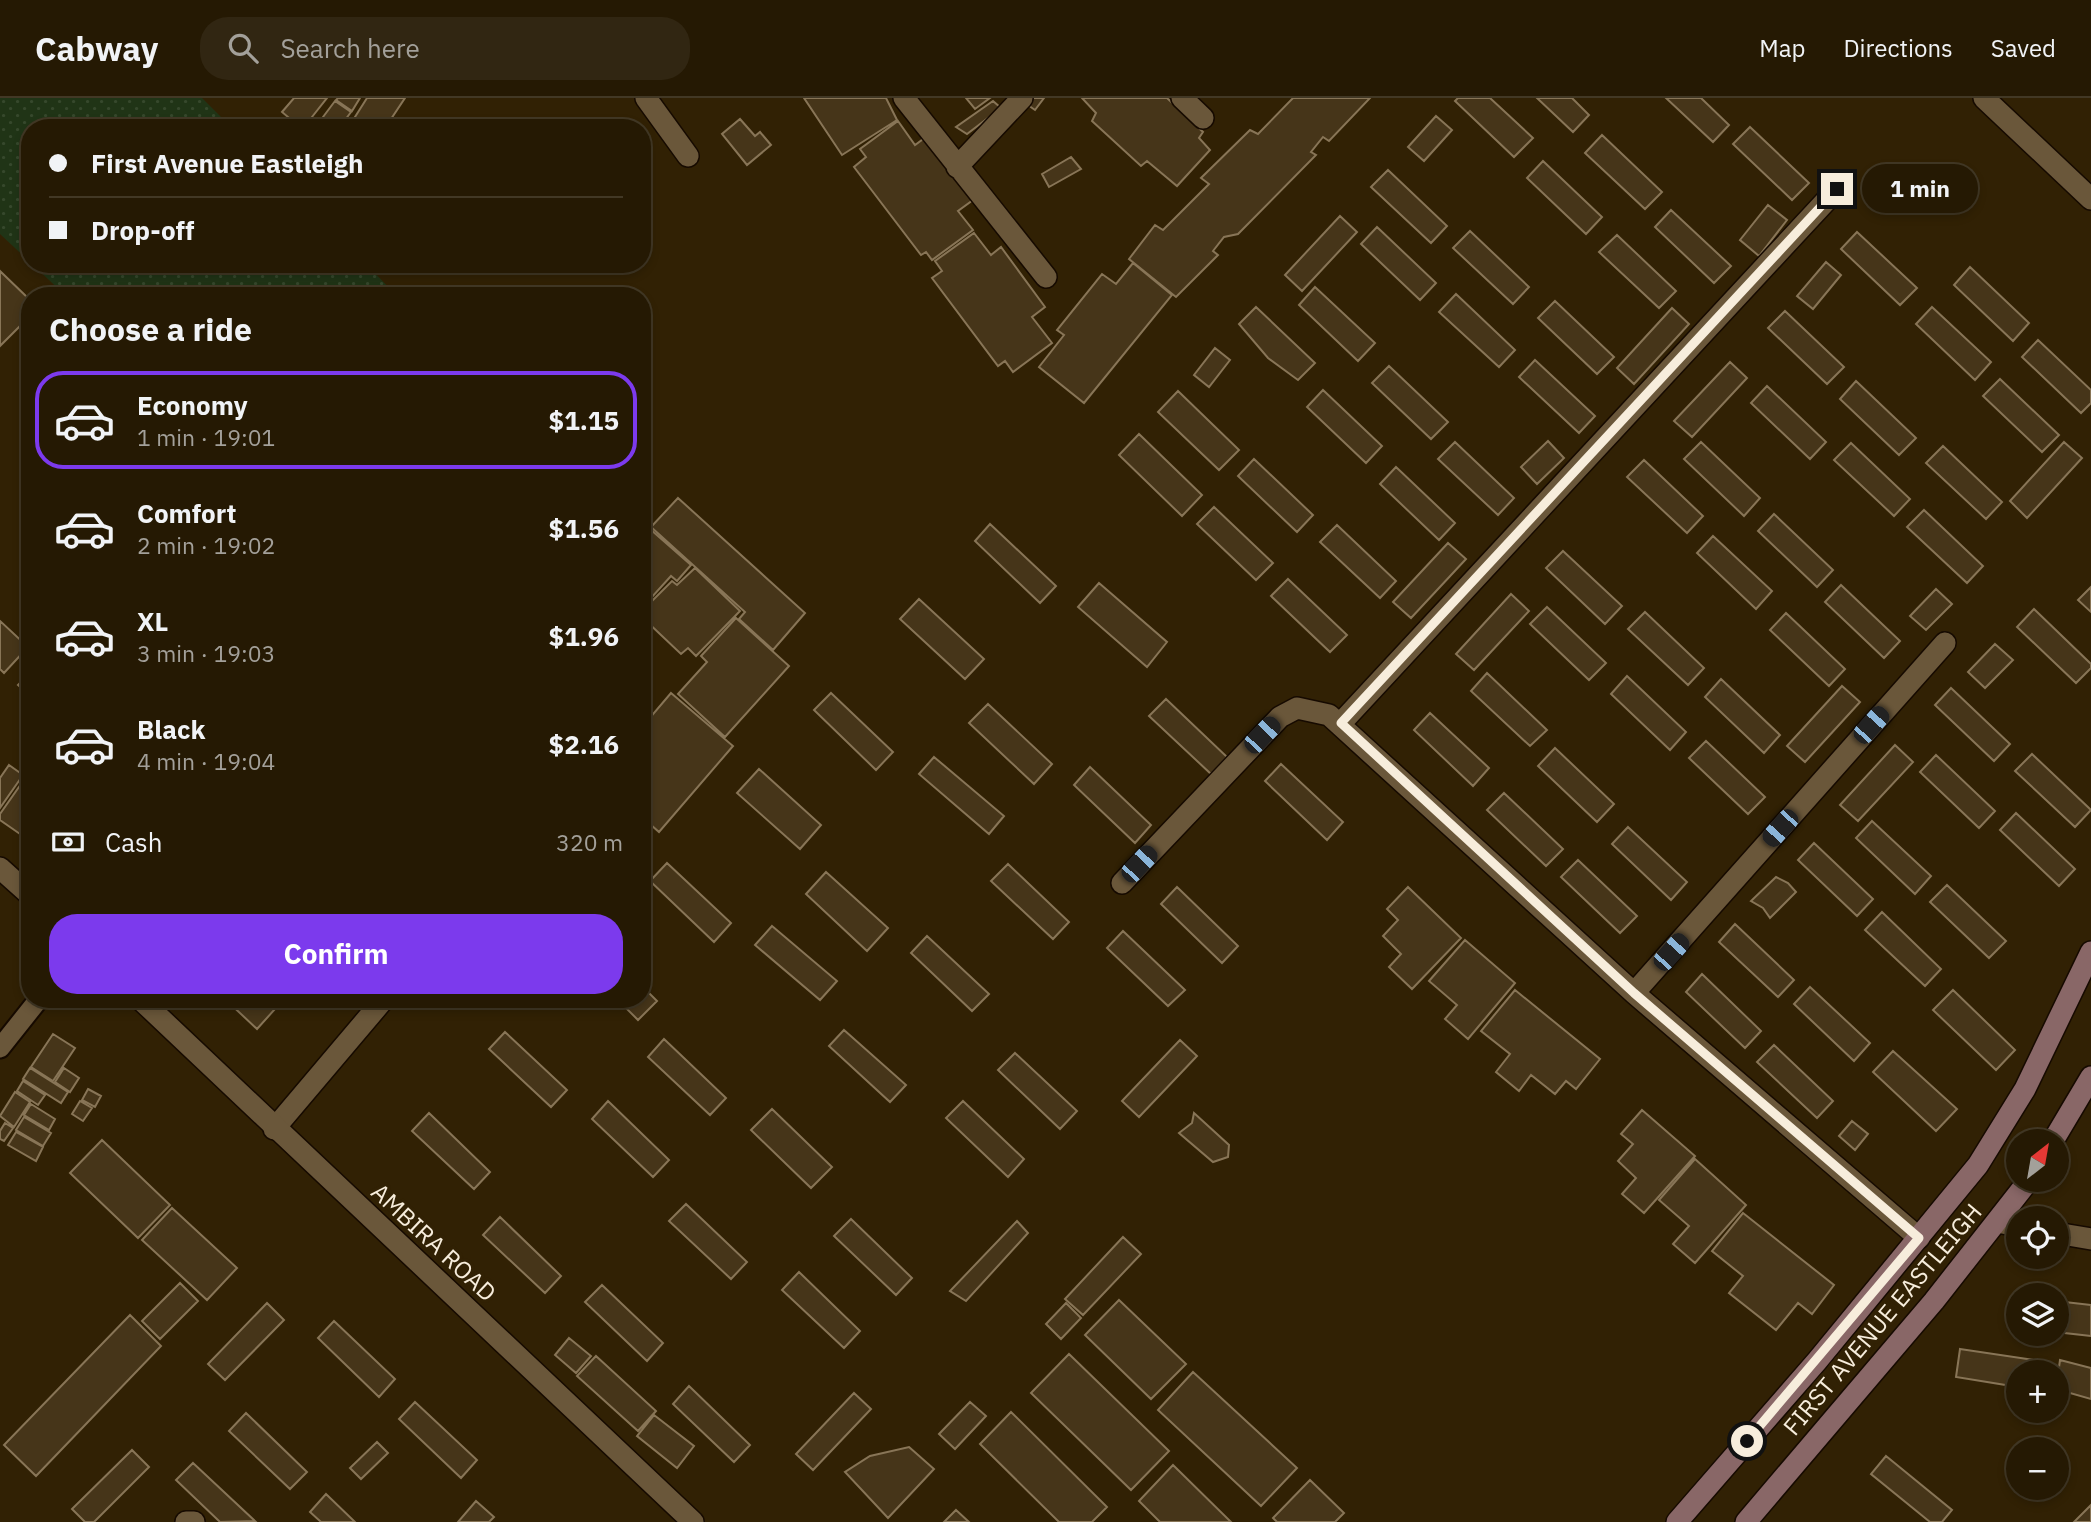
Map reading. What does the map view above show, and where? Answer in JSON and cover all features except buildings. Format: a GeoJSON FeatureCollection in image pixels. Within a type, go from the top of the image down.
{"type":"FeatureCollection","features":[{"type":"Feature","properties":{"kind":"main road","name":"FIRST AVENUE EASTLEIGH"},"geometry":{"type":"LineString","coordinates":[[1677,1522],[1978,1165],[2025,1089],[2091,952]]}},
{"type":"Feature","properties":{"kind":"main road"},"geometry":{"type":"LineString","coordinates":[[2060,1129],[2091,1077]]}},
{"type":"Feature","properties":{"kind":"main road","name":"FIRST AVENUE EASTLEIGH"},"geometry":{"type":"LineString","coordinates":[[1746,1522],[2006,1225]]}},
{"type":"Feature","properties":{"kind":"street"},"geometry":{"type":"LineString","coordinates":[[646,98],[688,156]]}},
{"type":"Feature","properties":{"kind":"street"},"geometry":{"type":"LineString","coordinates":[[904,98],[1046,277]]}},
{"type":"Feature","properties":{"kind":"street"},"geometry":{"type":"LineString","coordinates":[[957,167],[1021,98]]}},
{"type":"Feature","properties":{"kind":"street"},"geometry":{"type":"LineString","coordinates":[[1182,98],[1203,118]]}},
{"type":"Feature","properties":{"kind":"street"},"geometry":{"type":"LineString","coordinates":[[1984,98],[2091,199]]}},
{"type":"Feature","properties":{"kind":"street"},"geometry":{"type":"LineString","coordinates":[[1341,723],[1837,189]]}},
{"type":"Feature","properties":{"kind":"street"},"geometry":{"type":"LineString","coordinates":[[1634,993],[1945,643]]}},
{"type":"Feature","properties":{"kind":"street"},"geometry":{"type":"LineString","coordinates":[[1122,883],[1280,717],[1297,708],[1329,715],[1341,723],[1634,993],[1919,1238]]}},
{"type":"Feature","properties":{"kind":"street"},"geometry":{"type":"LineString","coordinates":[[0,868],[21,887]]}},
{"type":"Feature","properties":{"kind":"street","name":"AMBIRA ROAD"},"geometry":{"type":"LineString","coordinates":[[149,1008],[274,1129],[693,1522]]}},
{"type":"Feature","properties":{"kind":"street"},"geometry":{"type":"LineString","coordinates":[[274,1129],[375,1008]]}},
{"type":"Feature","properties":{"kind":"street"},"geometry":{"type":"LineString","coordinates":[[2069,1235],[2091,1239]]}},
{"type":"Feature","properties":{"kind":"street"},"geometry":{"type":"LineString","coordinates":[[186,1522],[194,1522]]}},
{"type":"Feature","properties":{"kind":"lane"},"geometry":{"type":"LineString","coordinates":[[0,1048],[31,1008]]}},
{"type":"Feature","properties":{"kind":"green space"},"geometry":{"type":"Polygon","coordinates":[[[0,98],[202,98],[223,119],[21,119],[21,254],[0,234],[0,98]]]}},
{"type":"Feature","properties":{"kind":"green space"},"geometry":{"type":"Polygon","coordinates":[[[42,273],[375,273],[388,287],[56,287],[42,273]]]}},
{"type":"Feature","properties":{"kind":"route"},"geometry":{"type":"LineString","coordinates":[[1747,1441],[1919,1238],[1634,993],[1341,723],[1837,189]]}}]}
